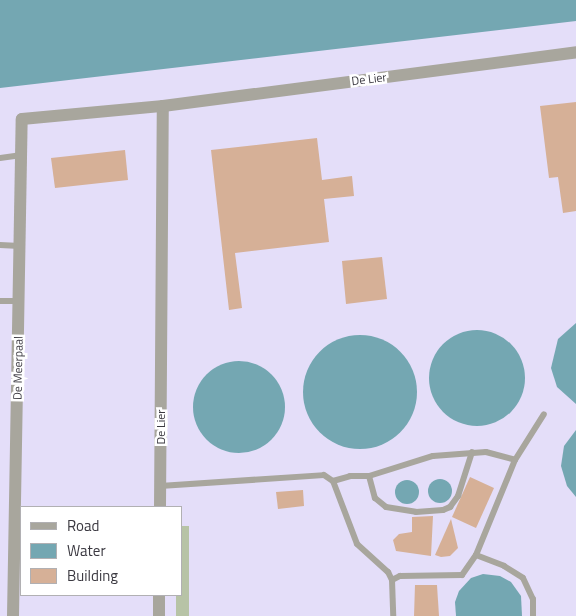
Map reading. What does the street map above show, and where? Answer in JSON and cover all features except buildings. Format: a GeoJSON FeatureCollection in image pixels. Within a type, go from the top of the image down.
{"type":"FeatureCollection","features":[{"type":"Feature","properties":{"kind":"street","name":"De Lier"},"geometry":{"type":"LineString","coordinates":[[22,119],[162,106],[576,52]]}},
{"type":"Feature","properties":{"kind":"street","name":"De Lier"},"geometry":{"type":"LineString","coordinates":[[160,506],[162,106]]}},
{"type":"Feature","properties":{"kind":"street","name":"De Meerpaal"},"geometry":{"type":"LineString","coordinates":[[13,616],[22,119]]}},
{"type":"Feature","properties":{"kind":"street"},"geometry":{"type":"LineString","coordinates":[[159,596],[159,616]]}},
{"type":"Feature","properties":{"kind":"lane"},"geometry":{"type":"LineString","coordinates":[[0,158],[22,155]]}},
{"type":"Feature","properties":{"kind":"lane"},"geometry":{"type":"LineString","coordinates":[[0,245],[20,246]]}},
{"type":"Feature","properties":{"kind":"lane"},"geometry":{"type":"LineString","coordinates":[[0,301],[20,301]]}},
{"type":"Feature","properties":{"kind":"lane"},"geometry":{"type":"LineString","coordinates":[[392,580],[400,576],[462,575],[476,555],[515,460],[544,414]]}},
{"type":"Feature","properties":{"kind":"lane"},"geometry":{"type":"LineString","coordinates":[[334,481],[350,476],[369,476],[415,460],[472,452],[498,454],[515,460]]}},
{"type":"Feature","properties":{"kind":"lane"},"geometry":{"type":"LineString","coordinates":[[369,476],[375,498],[386,507],[416,512],[443,510],[450,507],[458,496],[472,452]]}},
{"type":"Feature","properties":{"kind":"lane"},"geometry":{"type":"LineString","coordinates":[[160,486],[310,473],[324,474],[334,481],[351,533],[392,580],[393,616]]}},
{"type":"Feature","properties":{"kind":"lane"},"geometry":{"type":"LineString","coordinates":[[476,555],[514,571],[523,578],[533,599],[533,616]]}},
{"type":"Feature","properties":{"kind":"shaded area"},"geometry":{"type":"Polygon","coordinates":[[[0,0],[576,0],[576,616],[0,616],[0,0]]]}},
{"type":"Feature","properties":{"kind":"green space"},"geometry":{"type":"Polygon","coordinates":[[[182,526],[189,526],[189,616],[176,616],[176,596],[182,596],[182,526]]]}},
{"type":"Feature","properties":{"kind":"water"},"geometry":{"type":"Polygon","coordinates":[[[0,0],[576,0],[576,21],[0,88],[0,0]]]}},
{"type":"Feature","properties":{"kind":"water"},"geometry":{"type":"Polygon","coordinates":[[[576,323],[576,404],[557,387],[551,368],[558,339],[576,323]]]}},
{"type":"Feature","properties":{"kind":"water"},"geometry":{"type":"Polygon","coordinates":[[[477,330],[495,334],[511,344],[521,360],[525,378],[521,396],[511,412],[495,422],[477,426],[459,422],[443,412],[433,396],[429,378],[433,360],[443,344],[459,334],[477,330]]]}},
{"type":"Feature","properties":{"kind":"water"},"geometry":{"type":"Polygon","coordinates":[[[360,335],[382,339],[400,352],[413,370],[417,392],[413,414],[400,432],[382,445],[360,449],[338,445],[320,432],[307,414],[303,392],[307,370],[320,352],[338,339],[360,335]]]}},
{"type":"Feature","properties":{"kind":"water"},"geometry":{"type":"Polygon","coordinates":[[[230,361],[248,361],[265,368],[278,381],[285,398],[285,416],[278,433],[265,446],[248,453],[230,453],[213,446],[200,433],[193,416],[193,398],[200,381],[213,368],[230,361]]]}},
{"type":"Feature","properties":{"kind":"water"},"geometry":{"type":"Polygon","coordinates":[[[576,430],[576,497],[567,486],[561,466],[564,446],[576,430]]]}},
{"type":"Feature","properties":{"kind":"water"},"geometry":{"type":"Polygon","coordinates":[[[440,479],[445,480],[451,486],[451,496],[445,502],[440,503],[435,502],[429,496],[428,491],[429,486],[435,480],[440,479]]]}},
{"type":"Feature","properties":{"kind":"water"},"geometry":{"type":"Polygon","coordinates":[[[407,480],[415,484],[419,492],[415,500],[407,504],[399,500],[395,492],[399,484],[407,480]]]}},
{"type":"Feature","properties":{"kind":"water"},"geometry":{"type":"Polygon","coordinates":[[[483,574],[500,576],[511,582],[521,596],[522,616],[456,616],[455,602],[459,591],[471,578],[483,574]]]}}]}
